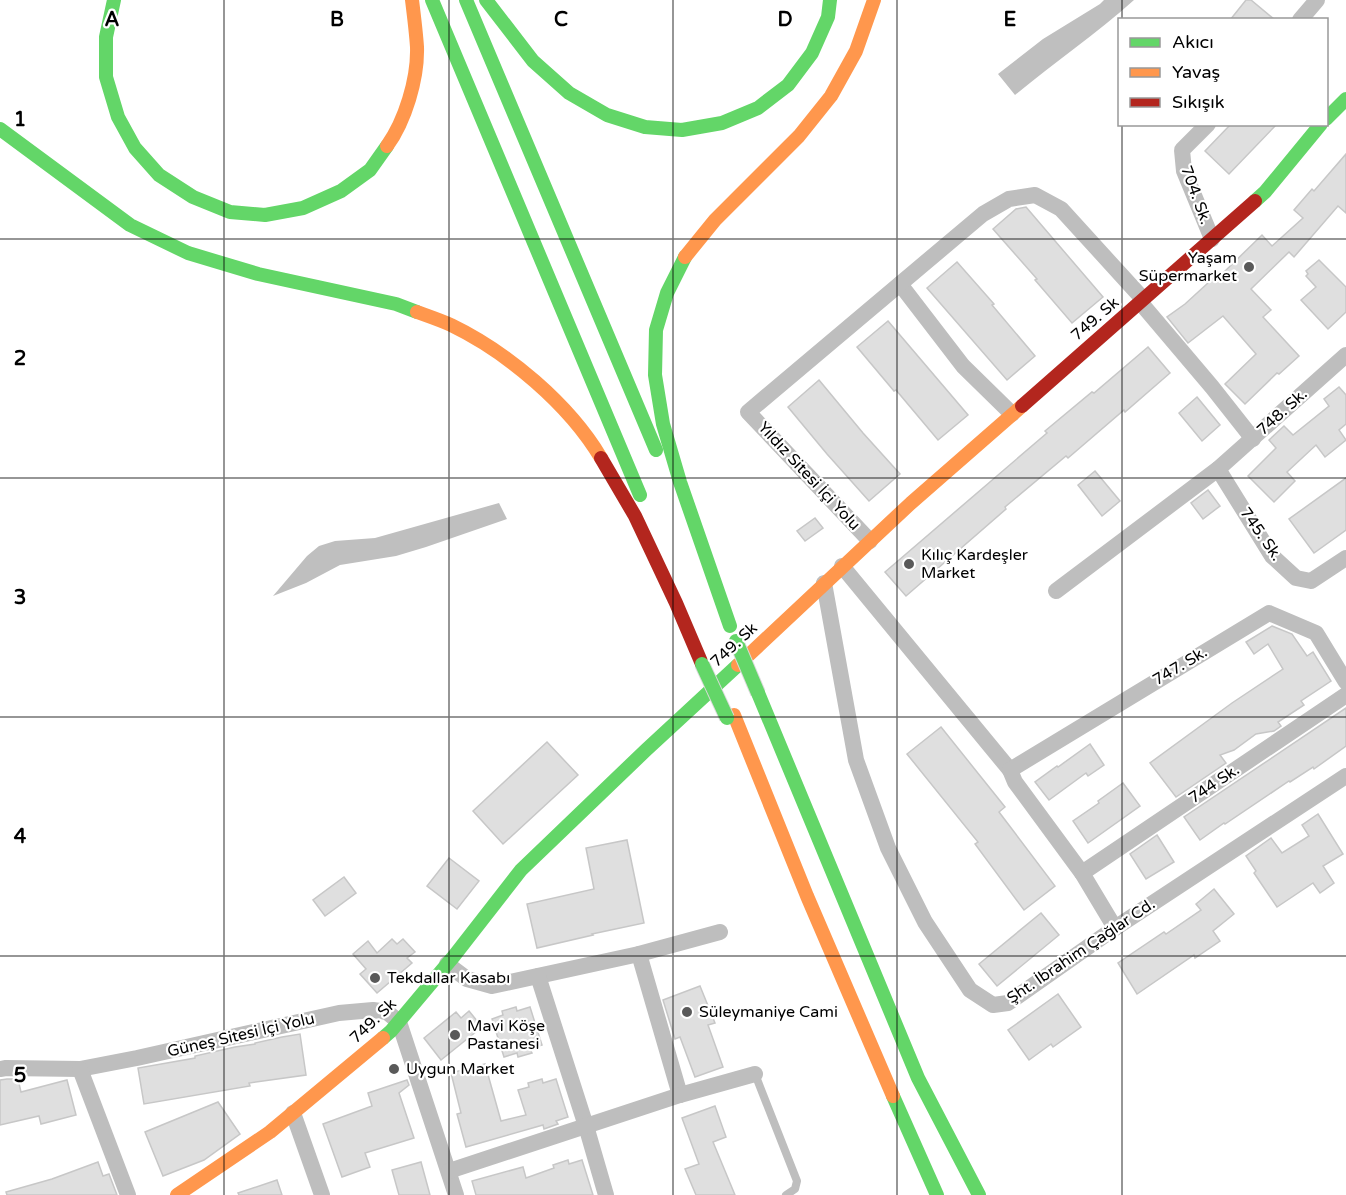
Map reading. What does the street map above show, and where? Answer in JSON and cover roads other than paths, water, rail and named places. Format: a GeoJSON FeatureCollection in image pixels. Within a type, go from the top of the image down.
{"type":"FeatureCollection","features":[{"type":"Feature","properties":{"kind":"main road"},"geometry":{"type":"LineString","coordinates":[[114,0],[106,37],[106,77],[118,117],[135,148],[159,175],[193,197],[230,212],[265,215],[303,208],[341,191],[370,170],[396,134],[412,91],[417,49],[412,0]]}},
{"type":"Feature","properties":{"kind":"main road"},"geometry":{"type":"LineString","coordinates":[[432,0],[706,663],[769,804],[890,1092],[937,1195]]}},
{"type":"Feature","properties":{"kind":"main road"},"geometry":{"type":"LineString","coordinates":[[466,0],[918,1078],[979,1195]]}},
{"type":"Feature","properties":{"kind":"main road"},"geometry":{"type":"LineString","coordinates":[[486,0],[532,61],[569,93],[607,115],[645,127],[682,130],[722,123],[758,108],[788,85],[812,53],[828,17],[830,0]]}},
{"type":"Feature","properties":{"kind":"main road"},"geometry":{"type":"LineString","coordinates":[[730,626],[680,482],[663,424],[655,375],[656,330],[667,293],[683,259],[715,220],[799,136],[831,96],[856,51],[874,0]]}},
{"type":"Feature","properties":{"kind":"main road"},"geometry":{"type":"LineString","coordinates":[[1328,117],[1346,99]]}},
{"type":"Feature","properties":{"kind":"main road","name":"749. Sk"},"geometry":{"type":"LineString","coordinates":[[177,1195],[270,1132],[391,1031],[447,964],[520,870],[870,541],[1265,192],[1319,126]]}},
{"type":"Feature","properties":{"kind":"main road"},"geometry":{"type":"LineString","coordinates":[[0,129],[130,225],[188,253],[258,274],[396,304],[451,325],[502,355],[554,398],[593,446],[635,516],[706,663]]}},
{"type":"Feature","properties":{"kind":"street"},"geometry":{"type":"LineString","coordinates":[[1302,18],[1317,0]]}},
{"type":"Feature","properties":{"kind":"street","name":"704. Sk."},"geometry":{"type":"LineString","coordinates":[[1206,126],[1182,150],[1184,171],[1212,239]]}},
{"type":"Feature","properties":{"kind":"street"},"geometry":{"type":"LineString","coordinates":[[1012,414],[963,366],[900,284],[983,214],[1009,199],[1035,195],[1061,209],[1141,301],[1253,439]]}},
{"type":"Feature","properties":{"kind":"street","name":"Yıldız Sitesi İçi Yolu"},"geometry":{"type":"LineString","coordinates":[[870,541],[748,412],[900,284]]}},
{"type":"Feature","properties":{"kind":"street","name":"748. Sk."},"geometry":{"type":"LineString","coordinates":[[1056,591],[1218,469],[1346,355]]}},
{"type":"Feature","properties":{"kind":"street","name":"745. Sk."},"geometry":{"type":"LineString","coordinates":[[1218,469],[1272,555],[1296,578],[1311,580],[1346,558]]}},
{"type":"Feature","properties":{"kind":"street"},"geometry":{"type":"LineString","coordinates":[[843,566],[1013,776],[1082,873],[1114,928]]}},
{"type":"Feature","properties":{"kind":"street","name":"Şht. İbrahim Çağlar Cd."},"geometry":{"type":"LineString","coordinates":[[824,584],[856,760],[888,848],[925,922],[970,990],[993,1005],[1008,1003],[1114,928],[1346,776]]}},
{"type":"Feature","properties":{"kind":"street","name":"747. Sk."},"geometry":{"type":"LineString","coordinates":[[1013,776],[1269,613],[1316,633],[1346,682]]}},
{"type":"Feature","properties":{"kind":"street","name":"744 Sk."},"geometry":{"type":"LineString","coordinates":[[1082,873],[1346,695]]}},
{"type":"Feature","properties":{"kind":"street"},"geometry":{"type":"LineString","coordinates":[[447,964],[467,979],[492,987],[639,954],[720,932]]}},
{"type":"Feature","properties":{"kind":"street"},"geometry":{"type":"LineString","coordinates":[[639,954],[680,1095]]}},
{"type":"Feature","properties":{"kind":"street"},"geometry":{"type":"LineString","coordinates":[[538,976],[606,1195]]}},
{"type":"Feature","properties":{"kind":"street","name":"Güneş Sitesi İçi Yolu"},"geometry":{"type":"LineString","coordinates":[[0,1070],[6,1068],[80,1069],[339,1012],[373,1010],[387,1012],[399,1022]]}},
{"type":"Feature","properties":{"kind":"street"},"geometry":{"type":"LineString","coordinates":[[399,1022],[456,1195]]}},
{"type":"Feature","properties":{"kind":"street"},"geometry":{"type":"LineString","coordinates":[[80,1069],[128,1195]]}},
{"type":"Feature","properties":{"kind":"street"},"geometry":{"type":"LineString","coordinates":[[449,1171],[680,1095],[755,1074]]}},
{"type":"Feature","properties":{"kind":"street"},"geometry":{"type":"LineString","coordinates":[[293,1113],[322,1195]]}},
{"type":"Feature","properties":{"kind":"lane"},"geometry":{"type":"LineString","coordinates":[[755,1074],[797,1181],[795,1189],[786,1195]]}},
{"type":"Feature","properties":{"kind":"place","name":"Yaşam Süpermarket"},"geometry":{"type":"Point","coordinates":[1249,267]}},
{"type":"Feature","properties":{"kind":"place","name":"Kılıç Kardeşler Market"},"geometry":{"type":"Point","coordinates":[909,564]}},
{"type":"Feature","properties":{"kind":"place","name":"Tekdallar Kasabı"},"geometry":{"type":"Point","coordinates":[375,978]}},
{"type":"Feature","properties":{"kind":"place","name":"Süleymaniye Cami"},"geometry":{"type":"Point","coordinates":[687,1012]}},
{"type":"Feature","properties":{"kind":"place","name":"Mavi Köşe Pastanesi"},"geometry":{"type":"Point","coordinates":[455,1035]}},
{"type":"Feature","properties":{"kind":"place","name":"Uygun Market"},"geometry":{"type":"Point","coordinates":[394,1069]}}]}
